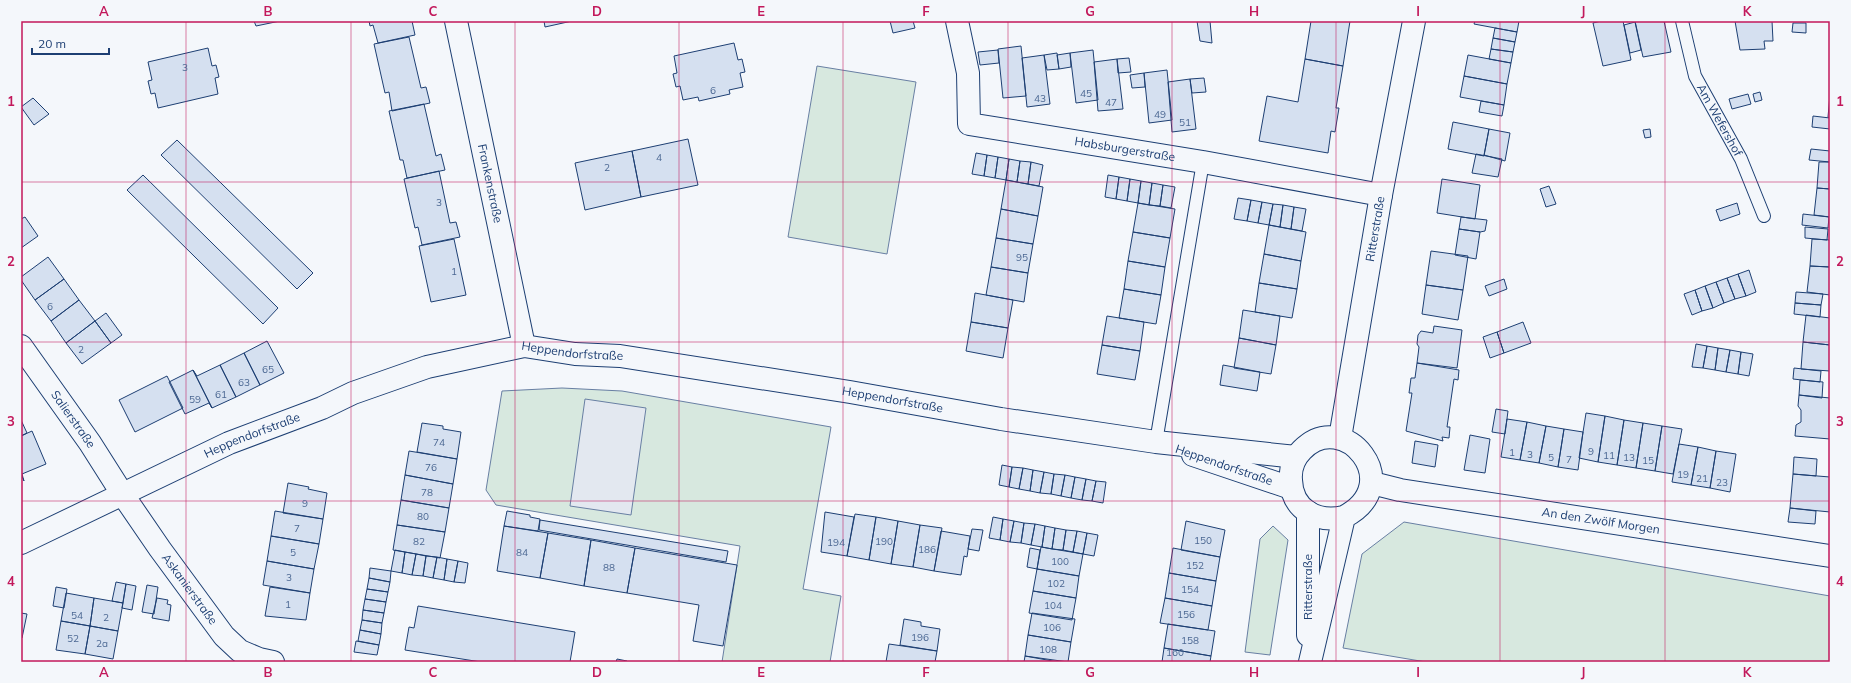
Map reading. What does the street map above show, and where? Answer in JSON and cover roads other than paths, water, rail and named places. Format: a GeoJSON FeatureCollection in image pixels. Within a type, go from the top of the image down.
{"type":"FeatureCollection","features":[{"type":"Feature","properties":{"kind":"street","name":"Frankenstraße"},"geometry":{"type":"LineString","coordinates":[[456,21],[524,346]]}},
{"type":"Feature","properties":{"kind":"street","name":"Habsburgerstraße"},"geometry":{"type":"LineString","coordinates":[[957,21],[968,72],[969,124],[1203,162],[1381,195]]}},
{"type":"Feature","properties":{"kind":"street","name":"Ritterstraße"},"geometry":{"type":"LineString","coordinates":[[1340,438],[1381,195],[1414,21]]}},
{"type":"Feature","properties":{"kind":"street","name":"Salierstraße"},"geometry":{"type":"LineString","coordinates":[[21,346],[90,443],[123,495]]}},
{"type":"Feature","properties":{"kind":"street","name":"Heppendorfstraße"},"geometry":{"type":"LineString","coordinates":[[21,543],[229,443],[322,408],[353,393],[427,367],[524,346],[575,354],[620,356],[850,392],[1001,419],[1156,442],[1296,457]]}},
{"type":"Feature","properties":{"kind":"street"},"geometry":{"type":"LineString","coordinates":[[1323,438],[1340,438],[1354,444],[1364,455],[1370,468],[1372,483],[1369,494],[1363,504],[1355,512],[1344,517],[1333,519],[1322,518],[1308,512],[1297,502],[1291,488],[1290,473],[1296,457],[1308,444],[1323,438]]}},
{"type":"Feature","properties":{"kind":"street","name":"Heppendorfstraße"},"geometry":{"type":"LineString","coordinates":[[1156,442],[1291,488]]}},
{"type":"Feature","properties":{"kind":"street","name":"An den Zwölf Morgen"},"geometry":{"type":"LineString","coordinates":[[1372,483],[1416,492],[1830,556]]}},
{"type":"Feature","properties":{"kind":"street","name":"Askanierstraße"},"geometry":{"type":"LineString","coordinates":[[123,495],[200,606],[224,636],[240,651],[259,659],[273,662]]}},
{"type":"Feature","properties":{"kind":"street","name":"Ritterstraße"},"geometry":{"type":"LineString","coordinates":[[1308,512],[1309,662]]}},
{"type":"Feature","properties":{"kind":"street","name":"Ritterstraße"},"geometry":{"type":"LineString","coordinates":[[1309,662],[1344,517]]}},
{"type":"Feature","properties":{"kind":"lane","name":"Am Wefershof"},"geometry":{"type":"LineString","coordinates":[[1682,21],[1695,76],[1741,159],[1764,216]]}},
{"type":"Feature","properties":{"kind":"lane"},"geometry":{"type":"LineString","coordinates":[[1156,442],[1203,162]]}}]}
